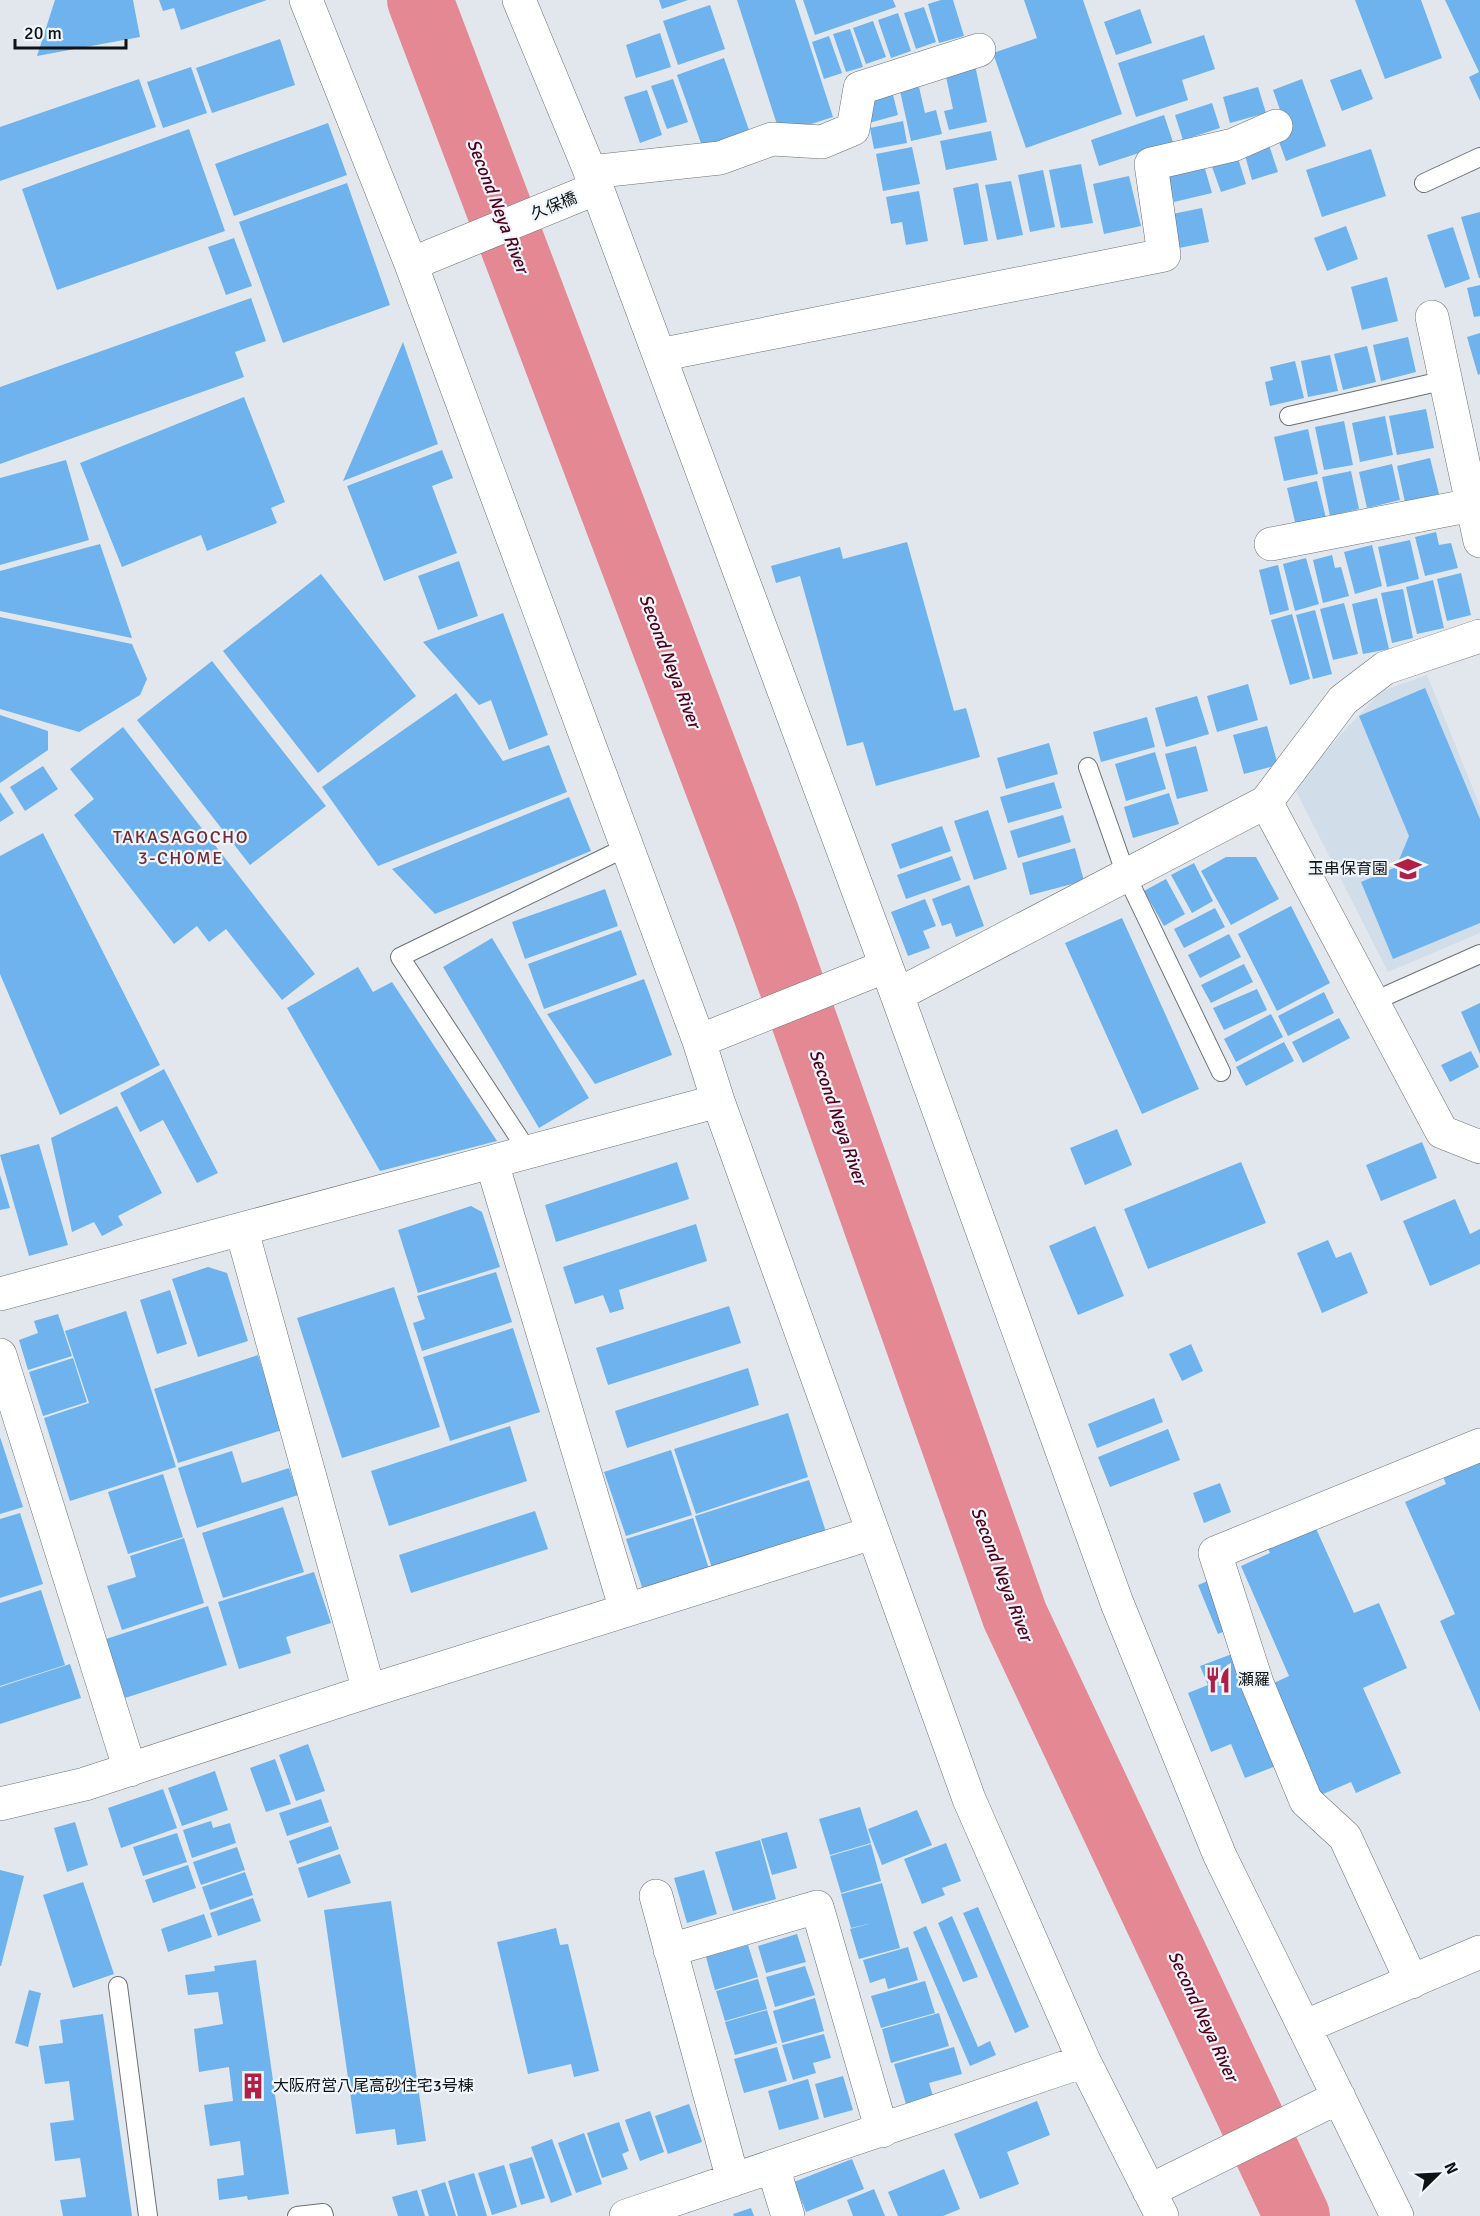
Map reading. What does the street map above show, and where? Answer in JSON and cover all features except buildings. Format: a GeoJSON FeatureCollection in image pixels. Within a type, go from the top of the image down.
{"type":"FeatureCollection","features":[{"type":"Feature","properties":{"kind":"street"},"geometry":{"type":"LineString","coordinates":[[306,0],[411,264],[699,1041],[718,1101],[969,1799],[1084,2061],[1155,2204],[1339,2097]]}},
{"type":"Feature","properties":{"kind":"street"},"geometry":{"type":"LineString","coordinates":[[519,0],[594,180],[891,981],[1117,1604],[1220,1856],[1397,2216]]}},
{"type":"Feature","properties":{"kind":"street","name":"久保橋"},"geometry":{"type":"LineString","coordinates":[[411,264],[594,180],[720,158],[772,139],[822,142],[853,129],[860,88],[979,50]]}},
{"type":"Feature","properties":{"kind":"street"},"geometry":{"type":"LineString","coordinates":[[659,355],[1164,255],[1151,164],[1233,145],[1276,126]]}},
{"type":"Feature","properties":{"kind":"street"},"geometry":{"type":"LineString","coordinates":[[1432,317],[1480,542]]}},
{"type":"Feature","properties":{"kind":"street"},"geometry":{"type":"LineString","coordinates":[[1271,544],[1472,505]]}},
{"type":"Feature","properties":{"kind":"street"},"geometry":{"type":"LineString","coordinates":[[699,1041],[891,981],[1126,875],[1266,802],[1343,700],[1385,668],[1480,636]]}},
{"type":"Feature","properties":{"kind":"street"},"geometry":{"type":"LineString","coordinates":[[1266,802],[1442,1132],[1480,1147]]}},
{"type":"Feature","properties":{"kind":"street"},"geometry":{"type":"LineString","coordinates":[[0,1294],[242,1231],[718,1101]]}},
{"type":"Feature","properties":{"kind":"street"},"geometry":{"type":"LineString","coordinates":[[492,1163],[626,1610]]}},
{"type":"Feature","properties":{"kind":"street"},"geometry":{"type":"LineString","coordinates":[[242,1231],[369,1691]]}},
{"type":"Feature","properties":{"kind":"street"},"geometry":{"type":"LineString","coordinates":[[0,1355],[130,1770]]}},
{"type":"Feature","properties":{"kind":"street"},"geometry":{"type":"LineString","coordinates":[[1412,1982],[1345,1837],[1306,1801],[1257,1683],[1215,1553],[1480,1446]]}},
{"type":"Feature","properties":{"kind":"street"},"geometry":{"type":"LineString","coordinates":[[0,1804],[85,1784],[369,1691],[872,1533]]}},
{"type":"Feature","properties":{"kind":"street"},"geometry":{"type":"LineString","coordinates":[[656,1896],[733,2181]]}},
{"type":"Feature","properties":{"kind":"street"},"geometry":{"type":"LineString","coordinates":[[670,1950],[817,1907],[882,2131]]}},
{"type":"Feature","properties":{"kind":"street"},"geometry":{"type":"LineString","coordinates":[[1304,2027],[1480,1952]]}},
{"type":"Feature","properties":{"kind":"street"},"geometry":{"type":"LineString","coordinates":[[626,2216],[1084,2061]]}},
{"type":"Feature","properties":{"kind":"street"},"geometry":{"type":"LineString","coordinates":[[773,2167],[788,2216]]}},
{"type":"Feature","properties":{"kind":"lane"},"geometry":{"type":"LineString","coordinates":[[1424,183],[1480,156]]}},
{"type":"Feature","properties":{"kind":"lane"},"geometry":{"type":"LineString","coordinates":[[1289,416],[1446,380]]}},
{"type":"Feature","properties":{"kind":"lane"},"geometry":{"type":"LineString","coordinates":[[1088,767],[1126,875],[1221,1072]]}},
{"type":"Feature","properties":{"kind":"lane"},"geometry":{"type":"LineString","coordinates":[[530,1153],[400,957],[627,847]]}},
{"type":"Feature","properties":{"kind":"lane"},"geometry":{"type":"LineString","coordinates":[[1372,1002],[1480,954]]}},
{"type":"Feature","properties":{"kind":"lane"},"geometry":{"type":"LineString","coordinates":[[118,1986],[148,2216]]}},
{"type":"Feature","properties":{"kind":"lane"},"geometry":{"type":"LineString","coordinates":[[297,2216],[323,2213],[324,2216]]}},
{"type":"Feature","properties":{"kind":"shaded area","name":"玉串保育園"},"geometry":{"type":"Polygon","coordinates":[[[1427,675],[1480,806],[1480,933],[1388,972],[1293,785],[1382,691],[1427,675]]]}},
{"type":"Feature","properties":{"kind":"waterway","name":"Second Neya River"},"geometry":{"type":"LineString","coordinates":[[420,0],[766,913],[1015,1616],[1297,2216]]}},
{"type":"Feature","properties":{"kind":"place","name":"玉串保育園"},"geometry":{"type":"Point","coordinates":[1408,869]}},
{"type":"Feature","properties":{"kind":"place","name":"瀬羅"},"geometry":{"type":"Point","coordinates":[1218,1680]}},
{"type":"Feature","properties":{"kind":"place","name":"大阪府営八尾高砂住宅3号棟"},"geometry":{"type":"Point","coordinates":[253,2086]}},
{"type":"Feature","properties":{"kind":"district","name":"TAKASAGOCHO 3-CHOME"},"geometry":{"type":"Point","coordinates":[181,847]}}]}
